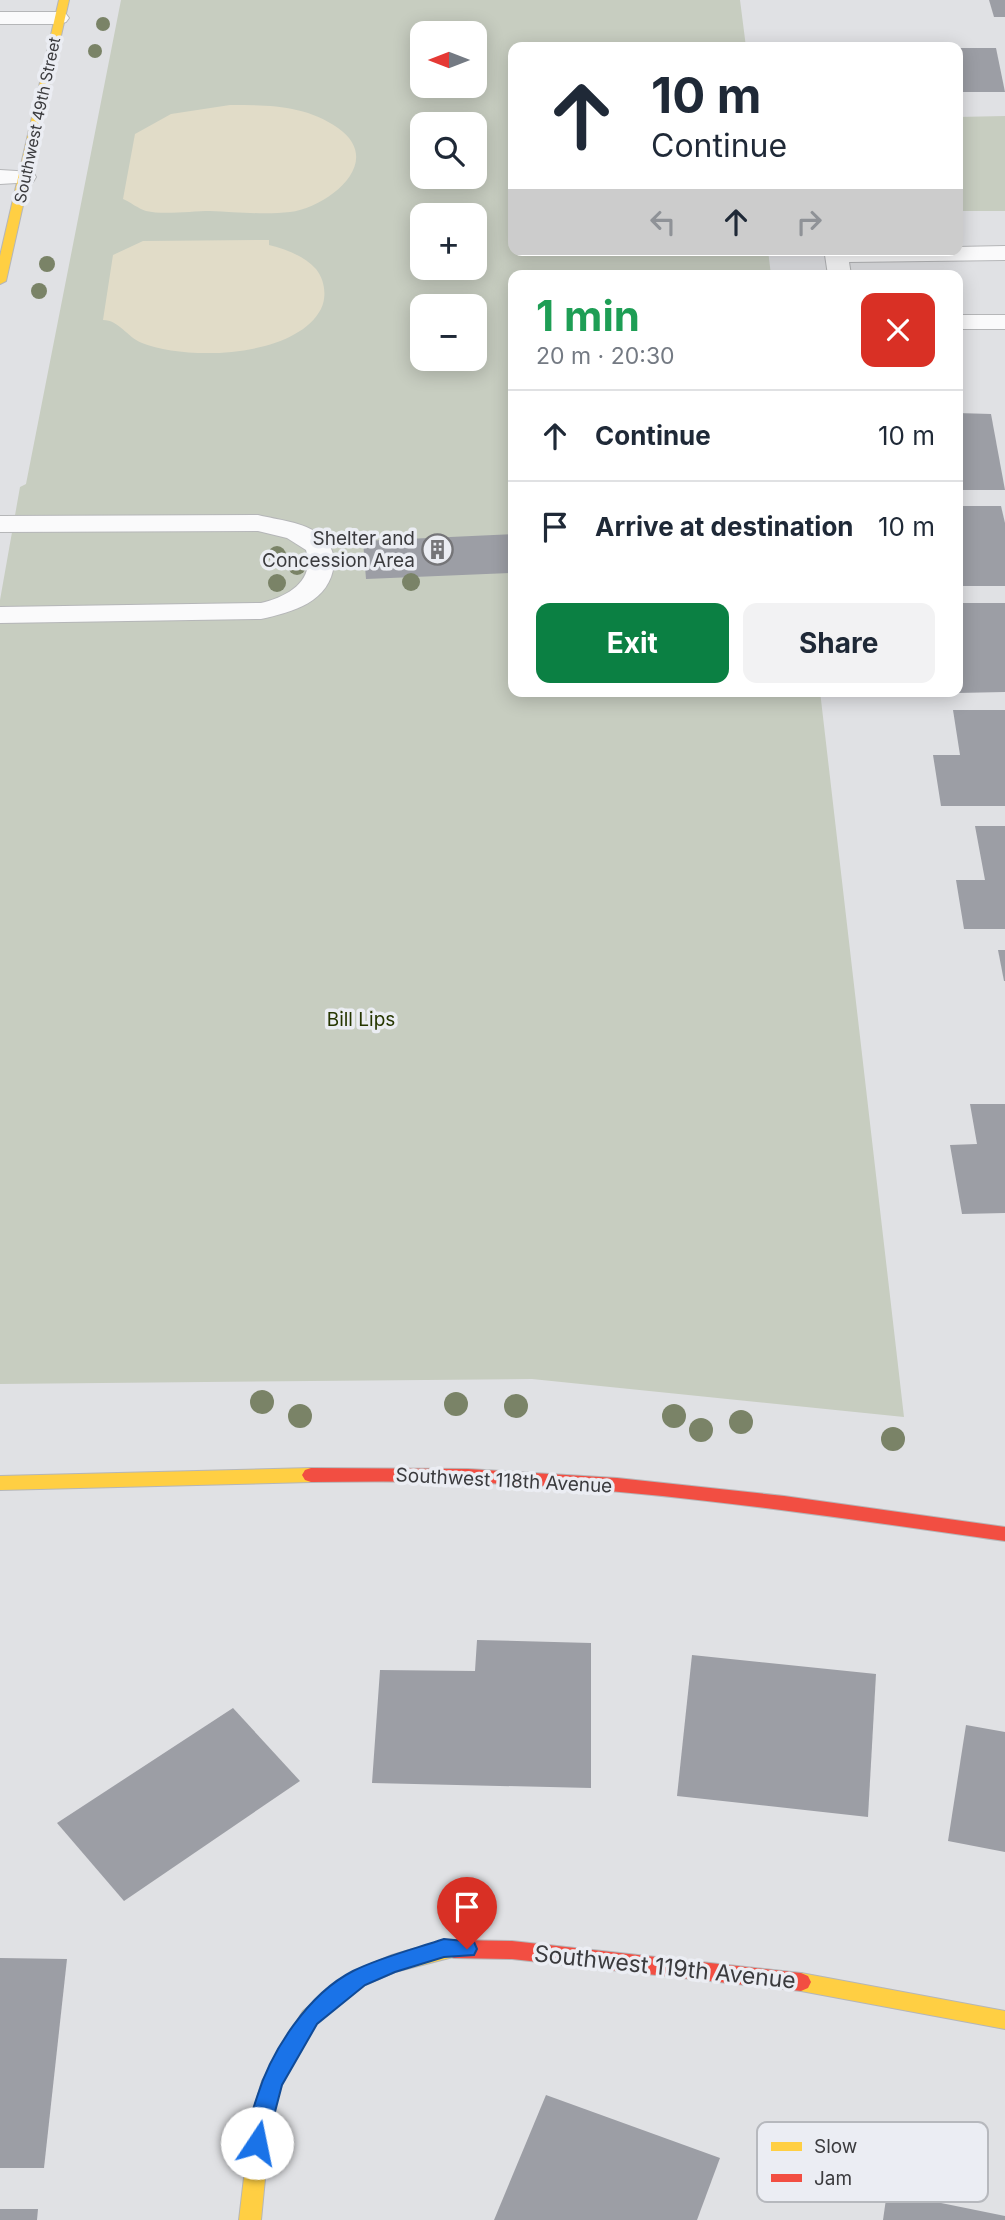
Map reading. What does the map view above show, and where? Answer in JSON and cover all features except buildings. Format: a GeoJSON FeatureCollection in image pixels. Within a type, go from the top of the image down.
{"type":"FeatureCollection","features":[{"type":"Feature","properties":{"kind":"street","name":"Southwest 49th Street"},"geometry":{"type":"LineString","coordinates":[[0,281],[62,9]]}},
{"type":"Feature","properties":{"kind":"street","name":"Southwest 118th Avenue"},"geometry":{"type":"LineString","coordinates":[[0,1483],[452,1475],[715,1495],[1005,1534]]}},
{"type":"Feature","properties":{"kind":"street","name":"Southwest 119th Avenue"},"geometry":{"type":"LineString","coordinates":[[250,2220],[261,2118],[272,2081],[310,2017],[358,1979],[392,1964],[444,1948],[512,1950],[816,1984],[1005,2020]]}},
{"type":"Feature","properties":{"kind":"lane"},"geometry":{"type":"LineString","coordinates":[[0,18],[62,9]]}},
{"type":"Feature","properties":{"kind":"lane"},"geometry":{"type":"LineString","coordinates":[[0,177],[25,177]]}},
{"type":"Feature","properties":{"kind":"lane"},"geometry":{"type":"LineString","coordinates":[[963,253],[1005,253]]}},
{"type":"Feature","properties":{"kind":"lane"},"geometry":{"type":"LineString","coordinates":[[963,322],[1005,322]]}},
{"type":"Feature","properties":{"kind":"lane"},"geometry":{"type":"LineString","coordinates":[[0,524],[258,523],[299,534],[315,543],[321,554],[319,580],[310,590],[280,607],[261,611],[0,615]]}},
{"type":"Feature","properties":{"kind":"green space","name":"Bill Lips"},"geometry":{"type":"Polygon","coordinates":[[[121,0],[740,0],[745,42],[508,42],[508,256],[769,256],[770,270],[508,270],[508,697],[821,697],[904,1417],[532,1379],[0,1384],[0,600],[20,487],[26,484],[121,0]]]}},
{"type":"Feature","properties":{"kind":"green space"},"geometry":{"type":"Polygon","coordinates":[[[1005,116],[1005,211],[963,211],[963,117],[1005,116]]]}},
{"type":"Feature","properties":{"kind":"sand"},"geometry":{"type":"Polygon","coordinates":[[[230,105],[286,108],[326,120],[351,141],[356,155],[354,168],[335,192],[320,202],[290,212],[153,212],[143,210],[123,199],[135,134],[171,114],[230,105]]]}},
{"type":"Feature","properties":{"kind":"sand"},"geometry":{"type":"Polygon","coordinates":[[[269,240],[269,245],[306,260],[319,273],[323,283],[324,299],[321,309],[308,325],[288,338],[239,351],[185,352],[142,343],[114,323],[103,320],[113,255],[143,241],[269,240]]]}},
{"type":"Feature","properties":{"kind":"traffic: slow"},"geometry":{"type":"LineString","coordinates":[[0,281],[64,0]]}},
{"type":"Feature","properties":{"kind":"traffic: slow"},"geometry":{"type":"LineString","coordinates":[[0,1483],[311,1475]]}},
{"type":"Feature","properties":{"kind":"traffic: slow"},"geometry":{"type":"LineString","coordinates":[[250,2220],[261,2118],[272,2081],[310,2017],[358,1979],[392,1964],[445,1949],[454,1949]]}},
{"type":"Feature","properties":{"kind":"traffic: slow"},"geometry":{"type":"LineString","coordinates":[[801,1982],[1005,2020]]}},
{"type":"Feature","properties":{"kind":"traffic: jam"},"geometry":{"type":"LineString","coordinates":[[311,1475],[530,1478],[617,1485],[784,1503],[1005,1534]]}},
{"type":"Feature","properties":{"kind":"traffic: jam"},"geometry":{"type":"LineString","coordinates":[[454,1949],[512,1950],[801,1982]]}},
{"type":"Feature","properties":{"kind":"place","name":"Shelter and Concession Area"},"geometry":{"type":"Point","coordinates":[438,549]}},
{"type":"Feature","properties":{"kind":"route"},"geometry":{"type":"LineString","coordinates":[[257,2143],[272,2081],[310,2017],[358,1979],[392,1964],[444,1948],[467,1949]]}}]}
